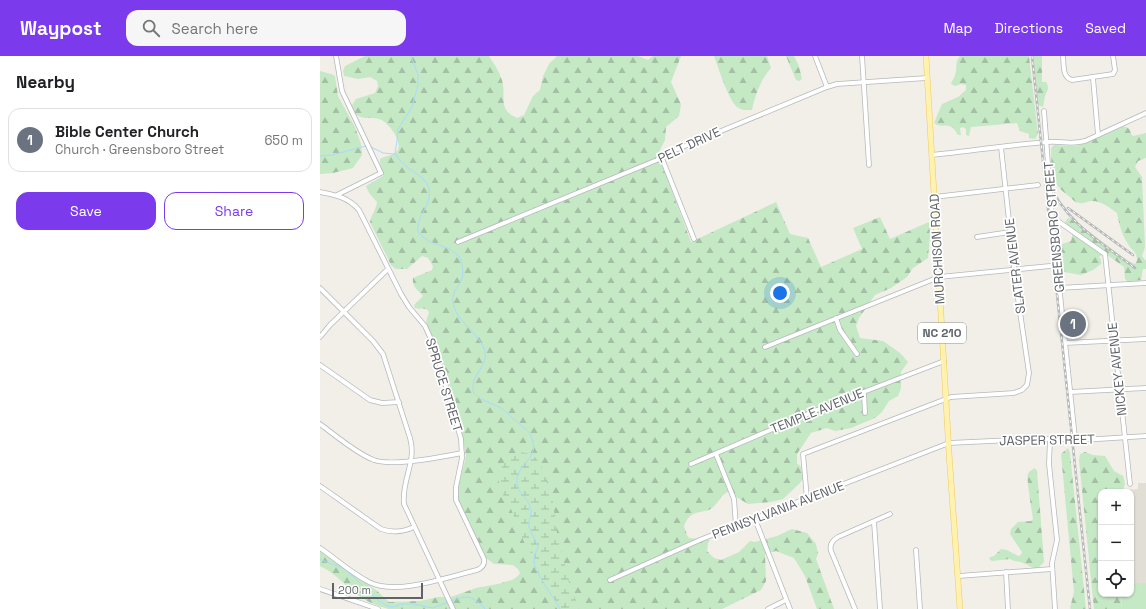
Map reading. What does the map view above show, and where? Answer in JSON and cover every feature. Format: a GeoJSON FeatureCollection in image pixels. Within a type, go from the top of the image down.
{"type":"FeatureCollection","features":[{"type":"Feature","properties":{"kind":"main road","name":"MURCHISON ROAD"},"geometry":{"type":"LineString","coordinates":[[926,56],[960,609]]}},
{"type":"Feature","properties":{"kind":"street"},"geometry":{"type":"LineString","coordinates":[[336,56],[342,91],[380,173],[336,195]]}},
{"type":"Feature","properties":{"kind":"street"},"geometry":{"type":"LineString","coordinates":[[815,56],[827,87]]}},
{"type":"Feature","properties":{"kind":"street"},"geometry":{"type":"LineString","coordinates":[[862,56],[869,165]]}},
{"type":"Feature","properties":{"kind":"street"},"geometry":{"type":"LineString","coordinates":[[1063,56],[1065,74],[1068,79],[1072,80],[1113,74],[1115,70],[1113,56]]}},
{"type":"Feature","properties":{"kind":"street","name":"PELT DRIVE"},"geometry":{"type":"LineString","coordinates":[[458,242],[657,160],[661,156],[827,87],[836,84],[927,78]]}},
{"type":"Feature","properties":{"kind":"street"},"geometry":{"type":"LineString","coordinates":[[1093,78],[1098,135]]}},
{"type":"Feature","properties":{"kind":"street","name":"GREENSBORO STREET"},"geometry":{"type":"LineString","coordinates":[[1044,112],[1052,217],[1075,438]]}},
{"type":"Feature","properties":{"kind":"street"},"geometry":{"type":"LineString","coordinates":[[932,155],[1046,142],[1074,144],[1085,141],[1146,113]]}},
{"type":"Feature","properties":{"kind":"street","name":"SLATER AVENUE"},"geometry":{"type":"LineString","coordinates":[[946,399],[951,397],[1014,393],[1022,390],[1027,385],[1028,373],[1010,232],[1002,147]]}},
{"type":"Feature","properties":{"kind":"street"},"geometry":{"type":"LineString","coordinates":[[661,156],[694,238]]}},
{"type":"Feature","properties":{"kind":"street"},"geometry":{"type":"LineString","coordinates":[[934,197],[1038,185]]}},
{"type":"Feature","properties":{"kind":"street","name":"SPRUCE STREET"},"geometry":{"type":"LineString","coordinates":[[320,192],[336,195],[348,200],[359,210],[405,302],[425,326],[432,343],[459,431],[462,453],[456,488],[456,500],[484,559],[484,564],[477,570],[439,579]]}},
{"type":"Feature","properties":{"kind":"street","name":"NICKEY AVENUE"},"geometry":{"type":"LineString","coordinates":[[1052,217],[1105,254],[1130,484]]}},
{"type":"Feature","properties":{"kind":"street"},"geometry":{"type":"LineString","coordinates":[[977,237],[1010,232]]}},
{"type":"Feature","properties":{"kind":"street"},"geometry":{"type":"LineString","coordinates":[[765,347],[939,277],[1050,266]]}},
{"type":"Feature","properties":{"kind":"street"},"geometry":{"type":"LineString","coordinates":[[320,337],[388,269]]}},
{"type":"Feature","properties":{"kind":"street"},"geometry":{"type":"LineString","coordinates":[[1060,288],[1146,283]]}},
{"type":"Feature","properties":{"kind":"street"},"geometry":{"type":"LineString","coordinates":[[320,288],[380,349],[386,360],[412,442],[412,460],[404,492],[406,508],[453,609]]}},
{"type":"Feature","properties":{"kind":"street"},"geometry":{"type":"LineString","coordinates":[[836,318],[840,330],[857,354]]}},
{"type":"Feature","properties":{"kind":"street"},"geometry":{"type":"LineString","coordinates":[[1065,343],[1146,339]]}},
{"type":"Feature","properties":{"kind":"street","name":"TEMPLE AVENUE"},"geometry":{"type":"LineString","coordinates":[[692,464],[817,410],[944,361]]}},
{"type":"Feature","properties":{"kind":"street"},"geometry":{"type":"LineString","coordinates":[[320,364],[370,400],[382,403],[399,402]]}},
{"type":"Feature","properties":{"kind":"street"},"geometry":{"type":"LineString","coordinates":[[1070,392],[1146,388]]}},
{"type":"Feature","properties":{"kind":"street"},"geometry":{"type":"LineString","coordinates":[[864,392],[865,413]]}},
{"type":"Feature","properties":{"kind":"street"},"geometry":{"type":"LineString","coordinates":[[807,499],[803,454],[946,399]]}},
{"type":"Feature","properties":{"kind":"street"},"geometry":{"type":"LineString","coordinates":[[320,424],[370,459],[384,462],[412,460],[462,453]]}},
{"type":"Feature","properties":{"kind":"street","name":"JASPER STREET"},"geometry":{"type":"LineString","coordinates":[[949,443],[1075,438],[1124,438],[1146,436]]}},
{"type":"Feature","properties":{"kind":"street"},"geometry":{"type":"LineString","coordinates":[[1050,439],[1049,464],[1058,540],[1052,569],[1056,609]]}},
{"type":"Feature","properties":{"kind":"street","name":"PENNSYLVANIA AVENUE"},"geometry":{"type":"LineString","coordinates":[[610,580],[702,539],[949,443]]}},
{"type":"Feature","properties":{"kind":"street"},"geometry":{"type":"LineString","coordinates":[[716,454],[734,499],[736,526]]}},
{"type":"Feature","properties":{"kind":"street"},"geometry":{"type":"LineString","coordinates":[[320,486],[381,529],[397,532],[414,527]]}},
{"type":"Feature","properties":{"kind":"street"},"geometry":{"type":"LineString","coordinates":[[855,609],[830,546],[834,539],[890,514]]}},
{"type":"Feature","properties":{"kind":"street"},"geometry":{"type":"LineString","coordinates":[[755,519],[790,609]]}},
{"type":"Feature","properties":{"kind":"street"},"geometry":{"type":"LineString","coordinates":[[874,522],[880,609]]}},
{"type":"Feature","properties":{"kind":"street"},"geometry":{"type":"LineString","coordinates":[[320,548],[363,579],[378,586],[405,587],[439,579]]}},
{"type":"Feature","properties":{"kind":"street"},"geometry":{"type":"LineString","coordinates":[[916,550],[920,609]]}},
{"type":"Feature","properties":{"kind":"street"},"geometry":{"type":"LineString","coordinates":[[959,576],[1052,569]]}},
{"type":"Feature","properties":{"kind":"street"},"geometry":{"type":"LineString","coordinates":[[1006,572],[1008,609]]}},
{"type":"Feature","properties":{"kind":"street"},"geometry":{"type":"LineString","coordinates":[[320,589],[378,609]]}},
{"type":"Feature","properties":{"kind":"street"},"geometry":{"type":"LineString","coordinates":[[768,609],[786,600]]}},
{"type":"Feature","properties":{"kind":"shaded area"},"geometry":{"type":"Polygon","coordinates":[[[1138,483],[1146,483],[1146,609],[1122,609],[1120,597],[1134,597],[1134,489],[1138,489],[1138,483]]]}},
{"type":"Feature","properties":{"kind":"green space"},"geometry":{"type":"Polygon","coordinates":[[[365,56],[489,56],[501,77],[505,108],[511,115],[517,118],[524,115],[533,96],[540,90],[543,76],[549,64],[557,56],[638,56],[648,60],[653,56],[681,56],[671,82],[681,104],[679,116],[666,127],[665,140],[658,154],[691,242],[776,202],[790,234],[808,238],[821,267],[862,249],[853,228],[880,217],[890,239],[929,222],[930,235],[928,258],[913,268],[907,277],[891,288],[875,295],[859,318],[856,326],[860,338],[883,341],[900,353],[908,362],[901,372],[901,388],[898,396],[889,401],[882,412],[875,418],[851,428],[835,431],[827,428],[811,433],[797,454],[797,463],[801,467],[803,479],[783,499],[771,502],[748,504],[728,492],[722,496],[709,510],[697,513],[688,518],[684,526],[689,538],[710,540],[707,551],[714,558],[721,560],[739,552],[750,541],[755,542],[777,536],[792,529],[807,533],[816,544],[818,554],[816,559],[834,609],[817,609],[805,576],[794,558],[776,551],[765,554],[766,581],[761,590],[722,609],[388,609],[362,598],[332,573],[320,566],[320,550],[376,590],[389,602],[420,601],[438,597],[451,597],[476,588],[512,580],[520,573],[513,565],[494,564],[486,558],[459,504],[457,492],[466,456],[459,419],[444,368],[426,322],[429,312],[424,309],[415,308],[414,305],[423,296],[414,286],[413,278],[432,270],[433,266],[428,258],[422,256],[407,269],[396,269],[391,265],[370,222],[377,202],[369,193],[366,186],[383,176],[380,159],[394,154],[399,147],[397,138],[387,124],[377,118],[363,118],[357,115],[352,105],[356,99],[375,93],[378,86],[377,81],[370,77],[358,79],[344,76],[343,71],[345,66],[365,56]]]}},
{"type":"Feature","properties":{"kind":"green space"},"geometry":{"type":"Polygon","coordinates":[[[714,56],[767,56],[771,68],[764,77],[759,88],[752,110],[741,109],[734,103],[727,91],[714,56]]]}},
{"type":"Feature","properties":{"kind":"green space"},"geometry":{"type":"Polygon","coordinates":[[[786,56],[794,56],[799,66],[802,79],[799,81],[796,80],[786,56]]]}},
{"type":"Feature","properties":{"kind":"green space"},"geometry":{"type":"Polygon","coordinates":[[[960,56],[1029,56],[1038,134],[1035,139],[1029,138],[1029,134],[1020,131],[1017,123],[971,127],[969,136],[966,135],[966,129],[963,127],[960,128],[961,135],[958,135],[952,127],[941,126],[934,123],[942,104],[958,97],[966,90],[966,85],[961,84],[955,86],[951,84],[956,73],[957,61],[960,56]]]}},
{"type":"Feature","properties":{"kind":"green space"},"geometry":{"type":"Polygon","coordinates":[[[1033,56],[1042,56],[1042,82],[1046,82],[1048,88],[1043,107],[1038,105],[1033,56]]]}},
{"type":"Feature","properties":{"kind":"green space"},"geometry":{"type":"Polygon","coordinates":[[[320,71],[335,76],[338,96],[355,127],[361,144],[362,155],[353,168],[333,173],[320,174],[320,71]]]}},
{"type":"Feature","properties":{"kind":"green space"},"geometry":{"type":"Polygon","coordinates":[[[1123,126],[1128,128],[1133,136],[1146,133],[1146,158],[1138,161],[1135,167],[1142,177],[1145,247],[1142,256],[1146,261],[1146,269],[1143,269],[1141,280],[1128,282],[1125,279],[1124,267],[1102,251],[1102,255],[1099,257],[1101,264],[1093,270],[1081,275],[1064,272],[1061,269],[1059,247],[1062,244],[1071,241],[1073,232],[1065,222],[1068,218],[1075,221],[1128,261],[1135,264],[1137,261],[1135,253],[1122,233],[1117,213],[1099,202],[1092,201],[1082,203],[1075,201],[1058,186],[1052,170],[1051,148],[1054,145],[1080,145],[1123,126]]]}},
{"type":"Feature","properties":{"kind":"green space"},"geometry":{"type":"Polygon","coordinates":[[[1068,448],[1070,453],[1086,609],[1070,608],[1074,592],[1061,454],[1068,448]]]}},
{"type":"Feature","properties":{"kind":"green space"},"geometry":{"type":"Polygon","coordinates":[[[521,452],[530,454],[536,458],[543,469],[553,502],[557,533],[569,582],[579,609],[560,609],[540,576],[535,562],[535,556],[524,542],[511,509],[499,488],[499,474],[504,462],[512,455],[521,452]]]}},
{"type":"Feature","properties":{"kind":"green space"},"geometry":{"type":"Polygon","coordinates":[[[1085,452],[1093,455],[1105,456],[1114,471],[1123,476],[1125,484],[1123,489],[1098,489],[1098,597],[1120,597],[1122,609],[1094,609],[1079,460],[1080,454],[1085,452]]]}},
{"type":"Feature","properties":{"kind":"green space"},"geometry":{"type":"Polygon","coordinates":[[[1035,468],[1037,471],[1044,562],[1038,567],[1034,568],[1010,559],[992,561],[989,559],[990,557],[994,556],[1001,549],[1007,550],[1018,556],[1021,555],[1022,552],[1010,534],[1011,529],[1018,522],[1031,521],[1033,519],[1028,488],[1028,474],[1035,468]]]}},
{"type":"Feature","properties":{"kind":"green space"},"geometry":{"type":"Polygon","coordinates":[[[1134,583],[1146,583],[1146,609],[1122,609],[1122,597],[1134,597],[1134,583]]]}},
{"type":"Feature","properties":{"kind":"waterway"},"geometry":{"type":"LineString","coordinates":[[411,56],[418,75],[418,85],[412,107],[398,129],[395,153],[398,159],[427,183],[429,188],[429,200],[419,221],[418,232],[428,241],[450,250],[461,259],[463,276],[453,297],[454,308],[462,321],[478,339],[485,352],[485,360],[474,380],[473,392],[479,398],[501,408],[529,432],[533,441],[534,448],[530,458],[519,472],[517,483],[519,490],[528,502],[531,509],[529,527],[538,547],[534,558],[537,571],[560,609]]}},
{"type":"Feature","properties":{"kind":"waterway"},"geometry":{"type":"LineString","coordinates":[[320,156],[332,155],[366,146]]}},
{"type":"Feature","properties":{"kind":"waterway"},"geometry":{"type":"LineString","coordinates":[[369,146],[383,153],[395,154]]}},
{"type":"Feature","properties":{"kind":"waterway"},"geometry":{"type":"LineString","coordinates":[[320,559],[343,568]]}},
{"type":"Feature","properties":{"kind":"waterway"},"geometry":{"type":"LineString","coordinates":[[346,570],[379,601],[388,606],[393,607],[402,604],[413,604],[433,608],[448,602]]}},
{"type":"Feature","properties":{"kind":"waterway"},"geometry":{"type":"LineString","coordinates":[[451,601],[466,597],[477,601],[485,609]]}},
{"type":"Feature","properties":{"kind":"railway"},"geometry":{"type":"LineString","coordinates":[[1032,56],[1090,609]]}},
{"type":"Feature","properties":{"kind":"railway"},"geometry":{"type":"LineString","coordinates":[[1048,180],[1063,208],[1073,219],[1097,240],[1135,268]]}},
{"type":"Feature","properties":{"kind":"railway"},"geometry":{"type":"LineString","coordinates":[[1068,208],[1133,255]]}},
{"type":"Feature","properties":{"kind":"place","name":"Bible Center Church"},"geometry":{"type":"Point","coordinates":[1073,324]}}]}
